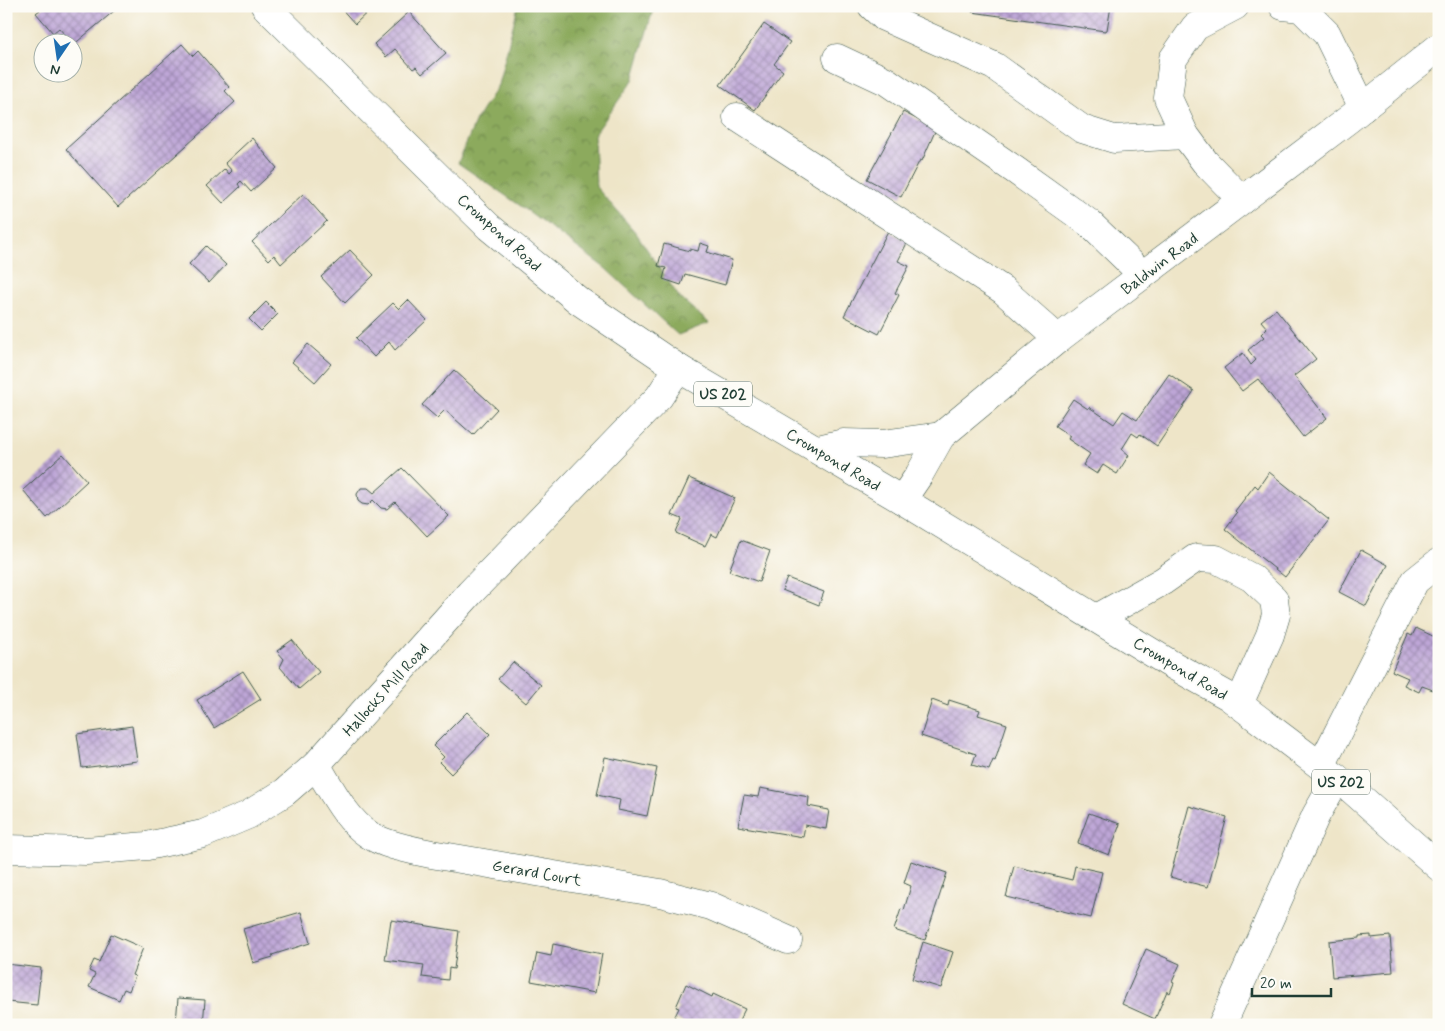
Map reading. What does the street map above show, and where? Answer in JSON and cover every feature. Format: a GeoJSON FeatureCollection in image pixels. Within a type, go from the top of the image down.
{"type":"FeatureCollection","features":[{"type":"Feature","properties":{"kind":"main road","name":"Crompond Road"},"geometry":{"type":"LineString","coordinates":[[265,6],[489,227],[579,301],[678,368],[818,449],[1169,663],[1228,696],[1329,772],[1439,867]]}},
{"type":"Feature","properties":{"kind":"main road"},"geometry":{"type":"LineString","coordinates":[[872,6],[884,17],[994,66],[1082,129],[1114,139],[1185,134]]}},
{"type":"Feature","properties":{"kind":"main road"},"geometry":{"type":"LineString","coordinates":[[1235,6],[1195,26],[1173,59],[1168,98],[1185,134],[1205,162],[1242,200]]}},
{"type":"Feature","properties":{"kind":"main road"},"geometry":{"type":"LineString","coordinates":[[1283,6],[1301,8],[1327,34],[1363,108]]}},
{"type":"Feature","properties":{"kind":"main road"},"geometry":{"type":"LineString","coordinates":[[1327,34],[1326,19],[1328,6]]}},
{"type":"Feature","properties":{"kind":"main road","name":"Baldwin Road"},"geometry":{"type":"LineString","coordinates":[[902,500],[919,475],[941,436],[1058,339],[1363,108],[1439,47]]}},
{"type":"Feature","properties":{"kind":"main road"},"geometry":{"type":"LineString","coordinates":[[837,58],[886,81],[1015,170],[1088,224],[1143,275]]}},
{"type":"Feature","properties":{"kind":"main road"},"geometry":{"type":"LineString","coordinates":[[737,117],[1003,290],[1058,339]]}},
{"type":"Feature","properties":{"kind":"main road","name":"Hallocks Mill Road"},"geometry":{"type":"LineString","coordinates":[[6,849],[86,851],[138,847],[203,834],[248,815],[284,792],[316,765],[470,593],[658,397],[678,368]]}},
{"type":"Feature","properties":{"kind":"main road"},"geometry":{"type":"LineString","coordinates":[[818,449],[843,443],[882,444],[941,436]]}},
{"type":"Feature","properties":{"kind":"main road"},"geometry":{"type":"LineString","coordinates":[[1097,618],[1163,581],[1196,558],[1216,560],[1252,578],[1274,599],[1276,615],[1270,635],[1239,704]]}},
{"type":"Feature","properties":{"kind":"main road"},"geometry":{"type":"LineString","coordinates":[[1222,1025],[1316,815],[1329,772],[1415,580],[1439,562]]}},
{"type":"Feature","properties":{"kind":"main road","name":"Gerard Court"},"geometry":{"type":"LineString","coordinates":[[316,765],[352,820],[368,835],[397,846],[431,854],[660,893],[711,906],[788,940]]}},
{"type":"Feature","properties":{"kind":"green space"},"geometry":{"type":"Polygon","coordinates":[[[518,6],[654,6],[633,80],[594,135],[596,187],[636,233],[679,297],[709,323],[678,335],[605,268],[531,213],[458,163],[476,120],[498,85],[518,6]]]}},
{"type":"Feature","properties":{"kind":"building"},"geometry":{"type":"Polygon","coordinates":[[[45,6],[120,6],[82,38],[82,32],[62,32],[59,28],[52,32],[36,13],[45,6]]]}},
{"type":"Feature","properties":{"kind":"building"},"geometry":{"type":"Polygon","coordinates":[[[339,6],[374,6],[355,24],[339,6]]]}},
{"type":"Feature","properties":{"kind":"building"},"geometry":{"type":"Polygon","coordinates":[[[972,6],[1111,6],[1107,30],[1105,31],[972,12],[972,6]]]}},
{"type":"Feature","properties":{"kind":"building"},"geometry":{"type":"Polygon","coordinates":[[[409,12],[446,53],[422,74],[416,67],[413,69],[395,49],[386,57],[374,44],[409,12]]]}},
{"type":"Feature","properties":{"kind":"building"},"geometry":{"type":"Polygon","coordinates":[[[764,24],[790,42],[774,64],[783,71],[755,110],[720,85],[764,24]]]}},
{"type":"Feature","properties":{"kind":"building"},"geometry":{"type":"Polygon","coordinates":[[[182,44],[193,56],[198,51],[229,87],[225,91],[235,102],[118,207],[66,149],[182,44]]]}},
{"type":"Feature","properties":{"kind":"building"},"geometry":{"type":"Polygon","coordinates":[[[903,112],[936,129],[922,161],[920,160],[901,197],[867,179],[903,112]]]}},
{"type":"Feature","properties":{"kind":"building"},"geometry":{"type":"Polygon","coordinates":[[[252,138],[277,168],[251,192],[241,181],[238,184],[240,187],[223,203],[207,186],[225,169],[229,174],[232,171],[225,163],[252,138]]]}},
{"type":"Feature","properties":{"kind":"building"},"geometry":{"type":"Polygon","coordinates":[[[303,194],[327,221],[281,264],[274,255],[269,260],[252,242],[303,194]]]}},
{"type":"Feature","properties":{"kind":"building"},"geometry":{"type":"Polygon","coordinates":[[[888,231],[908,241],[898,261],[909,266],[895,293],[899,295],[879,334],[844,316],[888,231]]]}},
{"type":"Feature","properties":{"kind":"building"},"geometry":{"type":"Polygon","coordinates":[[[700,243],[709,246],[707,252],[732,260],[725,285],[685,274],[681,285],[663,279],[666,268],[658,266],[664,244],[690,251],[690,249],[698,251],[700,243]]]}},
{"type":"Feature","properties":{"kind":"building"},"geometry":{"type":"Polygon","coordinates":[[[206,246],[226,265],[209,283],[189,264],[206,246]]]}},
{"type":"Feature","properties":{"kind":"building"},"geometry":{"type":"Polygon","coordinates":[[[350,250],[374,275],[345,303],[321,277],[350,250]]]}},
{"type":"Feature","properties":{"kind":"building"},"geometry":{"type":"Polygon","coordinates":[[[408,300],[427,320],[395,350],[389,342],[374,357],[356,338],[393,303],[399,309],[408,300]]]}},
{"type":"Feature","properties":{"kind":"building"},"geometry":{"type":"Polygon","coordinates":[[[266,302],[278,314],[261,331],[249,319],[266,302]]]}},
{"type":"Feature","properties":{"kind":"building"},"geometry":{"type":"Polygon","coordinates":[[[1276,309],[1316,359],[1294,376],[1327,418],[1303,437],[1258,379],[1242,391],[1224,368],[1243,353],[1251,365],[1256,360],[1248,350],[1264,337],[1261,334],[1267,328],[1261,321],[1276,309]]]}},
{"type":"Feature","properties":{"kind":"building"},"geometry":{"type":"Polygon","coordinates":[[[308,344],[331,364],[315,382],[292,362],[308,344]]]}},
{"type":"Feature","properties":{"kind":"building"},"geometry":{"type":"Polygon","coordinates":[[[454,370],[497,409],[473,435],[445,410],[437,418],[422,405],[454,370]]]}},
{"type":"Feature","properties":{"kind":"building"},"geometry":{"type":"Polygon","coordinates":[[[1169,374],[1194,391],[1157,446],[1140,434],[1138,437],[1132,433],[1122,449],[1129,455],[1117,474],[1103,465],[1097,474],[1083,465],[1090,454],[1068,439],[1070,436],[1055,426],[1073,399],[1114,424],[1123,411],[1137,420],[1169,374]]]}},
{"type":"Feature","properties":{"kind":"building"},"geometry":{"type":"Polygon","coordinates":[[[63,454],[87,481],[47,518],[23,490],[63,454]]]}},
{"type":"Feature","properties":{"kind":"building"},"geometry":{"type":"Polygon","coordinates":[[[402,468],[449,516],[427,536],[395,502],[387,509],[381,508],[373,500],[368,505],[358,501],[357,494],[361,488],[368,488],[374,493],[402,468]]]}},
{"type":"Feature","properties":{"kind":"building"},"geometry":{"type":"Polygon","coordinates":[[[1269,472],[1329,520],[1285,577],[1225,529],[1237,513],[1235,511],[1255,485],[1258,488],[1269,472]]]}},
{"type":"Feature","properties":{"kind":"building"},"geometry":{"type":"Polygon","coordinates":[[[689,478],[735,498],[717,537],[711,534],[705,546],[676,533],[682,519],[672,515],[689,478]]]}},
{"type":"Feature","properties":{"kind":"building"},"geometry":{"type":"Polygon","coordinates":[[[741,540],[770,551],[759,582],[729,571],[741,540]]]}},
{"type":"Feature","properties":{"kind":"building"},"geometry":{"type":"Polygon","coordinates":[[[1361,550],[1388,565],[1366,606],[1339,592],[1361,550]]]}},
{"type":"Feature","properties":{"kind":"building"},"geometry":{"type":"Polygon","coordinates":[[[787,578],[824,592],[819,605],[782,590],[787,578]]]}},
{"type":"Feature","properties":{"kind":"building"},"geometry":{"type":"Polygon","coordinates":[[[1416,628],[1439,639],[1439,678],[1433,690],[1422,686],[1419,692],[1404,685],[1408,678],[1392,671],[1408,634],[1412,636],[1416,628]]]}},
{"type":"Feature","properties":{"kind":"building"},"geometry":{"type":"Polygon","coordinates":[[[292,640],[319,672],[299,689],[280,667],[284,659],[277,651],[292,640]]]}},
{"type":"Feature","properties":{"kind":"building"},"geometry":{"type":"Polygon","coordinates":[[[513,662],[541,685],[526,703],[498,679],[513,662]]]}},
{"type":"Feature","properties":{"kind":"building"},"geometry":{"type":"Polygon","coordinates":[[[243,671],[261,699],[214,728],[197,700],[243,671]]]}},
{"type":"Feature","properties":{"kind":"building"},"geometry":{"type":"Polygon","coordinates":[[[932,700],[948,706],[949,700],[980,710],[978,715],[1007,724],[995,761],[993,760],[989,770],[972,765],[976,754],[921,736],[932,700]]]}},
{"type":"Feature","properties":{"kind":"building"},"geometry":{"type":"Polygon","coordinates":[[[467,712],[490,734],[451,774],[439,762],[444,757],[433,746],[467,712]]]}},
{"type":"Feature","properties":{"kind":"building"},"geometry":{"type":"Polygon","coordinates":[[[132,726],[137,761],[82,768],[77,734],[132,726]]]}},
{"type":"Feature","properties":{"kind":"building"},"geometry":{"type":"Polygon","coordinates":[[[605,757],[657,768],[647,816],[618,810],[620,800],[597,795],[605,757]]]}},
{"type":"Feature","properties":{"kind":"building"},"geometry":{"type":"Polygon","coordinates":[[[760,788],[809,797],[808,806],[829,810],[826,829],[805,825],[803,837],[738,826],[744,795],[758,797],[760,788]]]}},
{"type":"Feature","properties":{"kind":"building"},"geometry":{"type":"Polygon","coordinates":[[[1189,806],[1227,817],[1208,887],[1170,877],[1189,806]]]}},
{"type":"Feature","properties":{"kind":"building"},"geometry":{"type":"Polygon","coordinates":[[[1089,813],[1120,824],[1109,855],[1078,843],[1089,813]]]}},
{"type":"Feature","properties":{"kind":"building"},"geometry":{"type":"Polygon","coordinates":[[[911,861],[947,873],[925,940],[894,930],[901,909],[904,910],[911,886],[904,883],[911,861]]]}},
{"type":"Feature","properties":{"kind":"building"},"geometry":{"type":"Polygon","coordinates":[[[1014,866],[1072,880],[1075,866],[1102,872],[1091,918],[1006,897],[1014,866]]]}},
{"type":"Feature","properties":{"kind":"building"},"geometry":{"type":"Polygon","coordinates":[[[301,912],[310,943],[253,963],[243,929],[301,912]]]}},
{"type":"Feature","properties":{"kind":"building"},"geometry":{"type":"Polygon","coordinates":[[[391,920],[459,931],[454,969],[449,968],[448,980],[422,977],[424,965],[385,960],[391,920]]]}},
{"type":"Feature","properties":{"kind":"building"},"geometry":{"type":"Polygon","coordinates":[[[111,934],[143,948],[132,975],[135,976],[129,991],[124,989],[119,1000],[89,987],[95,974],[89,971],[94,960],[99,962],[111,934]]]}},
{"type":"Feature","properties":{"kind":"building"},"geometry":{"type":"Polygon","coordinates":[[[1371,935],[1371,938],[1390,936],[1393,972],[1332,977],[1329,941],[1371,935]]]}},
{"type":"Feature","properties":{"kind":"building"},"geometry":{"type":"Polygon","coordinates":[[[923,942],[953,952],[941,988],[912,979],[923,942]]]}},
{"type":"Feature","properties":{"kind":"building"},"geometry":{"type":"Polygon","coordinates":[[[553,944],[602,954],[595,993],[531,981],[537,953],[551,956],[553,944]]]}},
{"type":"Feature","properties":{"kind":"building"},"geometry":{"type":"Polygon","coordinates":[[[1146,949],[1180,964],[1172,982],[1174,983],[1170,993],[1167,991],[1155,1019],[1122,1004],[1146,949]]]}},
{"type":"Feature","properties":{"kind":"building"},"geometry":{"type":"Polygon","coordinates":[[[6,964],[41,968],[37,1005],[7,1002],[6,964]]]}},
{"type":"Feature","properties":{"kind":"building"},"geometry":{"type":"Polygon","coordinates":[[[686,984],[712,997],[713,994],[745,1009],[737,1025],[688,1025],[674,1018],[679,1008],[676,1007],[686,984]]]}},
{"type":"Feature","properties":{"kind":"building"},"geometry":{"type":"Polygon","coordinates":[[[178,998],[205,1000],[203,1025],[176,1023],[178,998]]]}}]}
